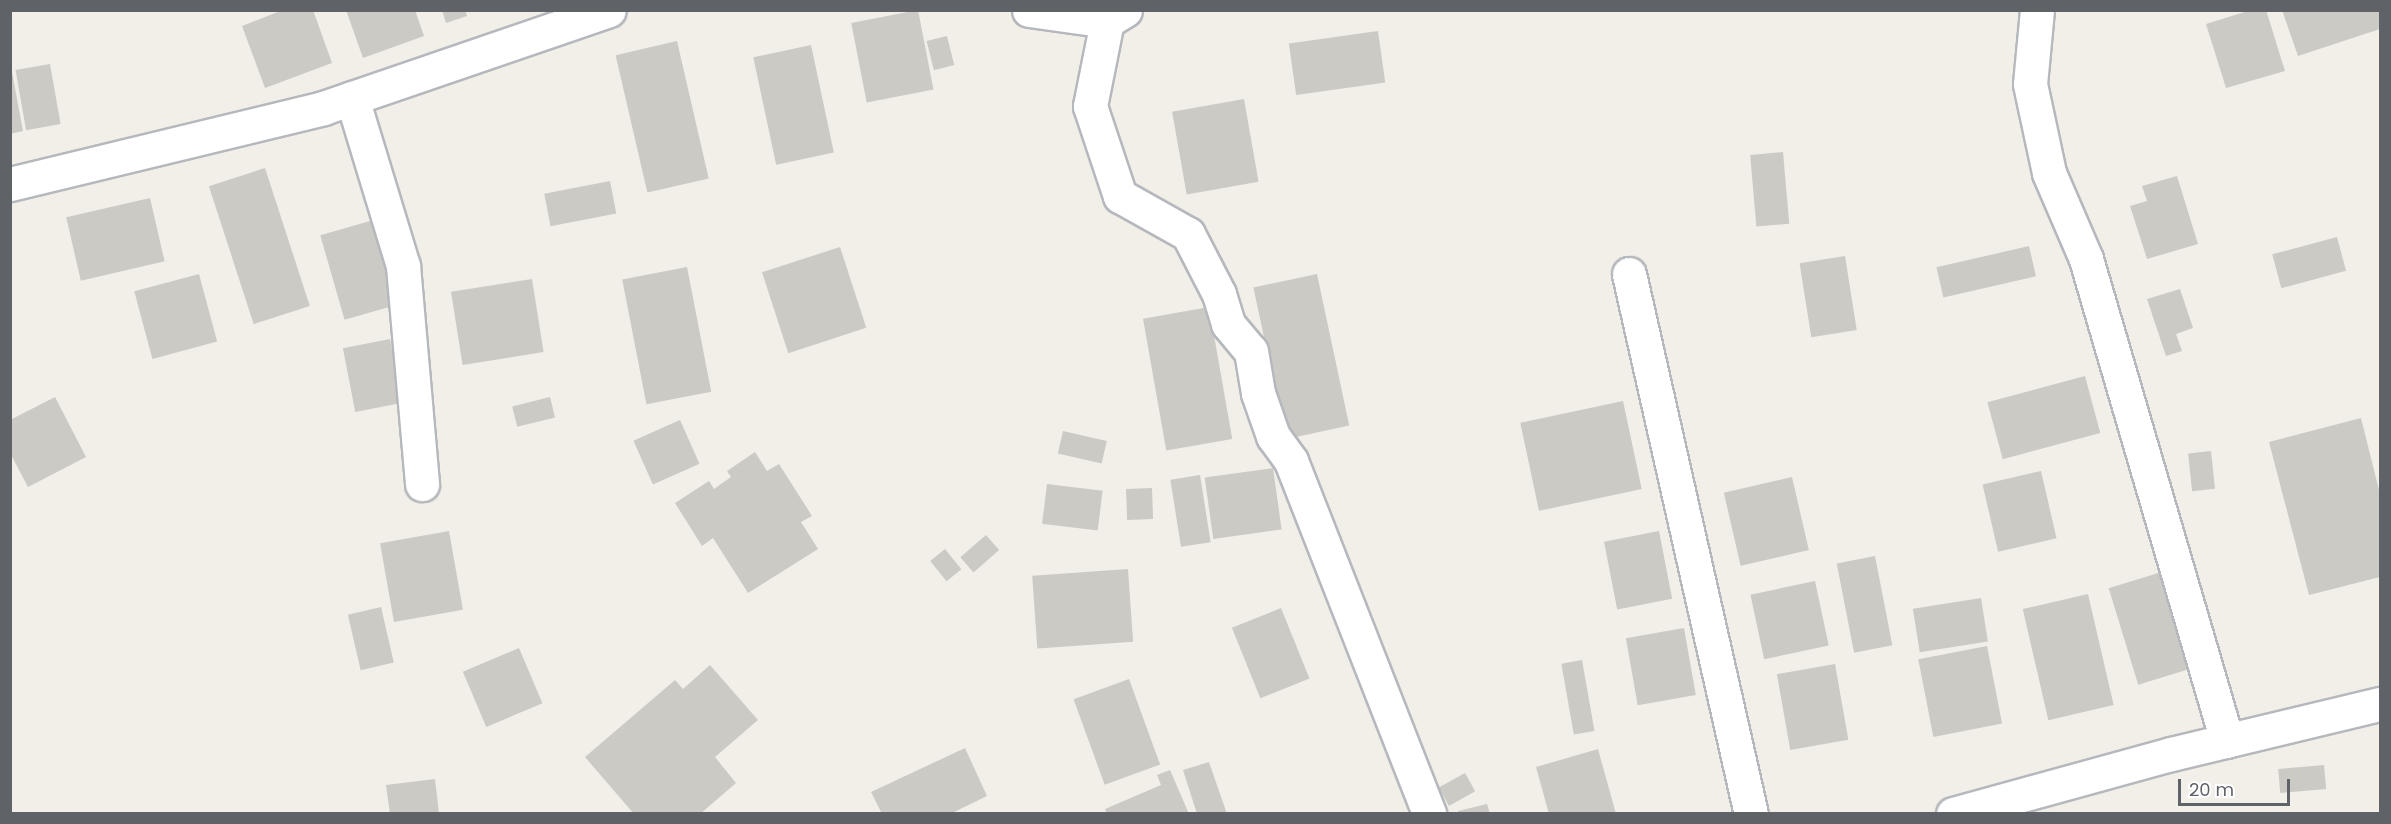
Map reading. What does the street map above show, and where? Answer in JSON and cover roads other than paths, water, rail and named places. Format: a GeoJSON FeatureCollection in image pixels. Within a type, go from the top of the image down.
{"type":"FeatureCollection","features":[{"type":"Feature","properties":{"kind":"street"},"geometry":{"type":"LineString","coordinates":[[10,184],[351,98],[609,10]]}},
{"type":"Feature","properties":{"kind":"street"},"geometry":{"type":"LineString","coordinates":[[1029,10],[1116,16],[1090,106],[1120,196],[1188,234],[1220,294],[1228,324],[1251,351],[1258,393],[1273,436],[1291,460],[1430,813]]}},
{"type":"Feature","properties":{"kind":"street"},"geometry":{"type":"LineString","coordinates":[[2037,10],[2030,84],[2049,173],[2086,259],[2226,741]]}},
{"type":"Feature","properties":{"kind":"street"},"geometry":{"type":"LineString","coordinates":[[351,98],[403,266],[422,484]]}},
{"type":"Feature","properties":{"kind":"street"},"geometry":{"type":"LineString","coordinates":[[1629,274],[1751,813]]}},
{"type":"Feature","properties":{"kind":"street"},"geometry":{"type":"LineString","coordinates":[[1953,813],[2226,741],[2380,704]]}}]}
